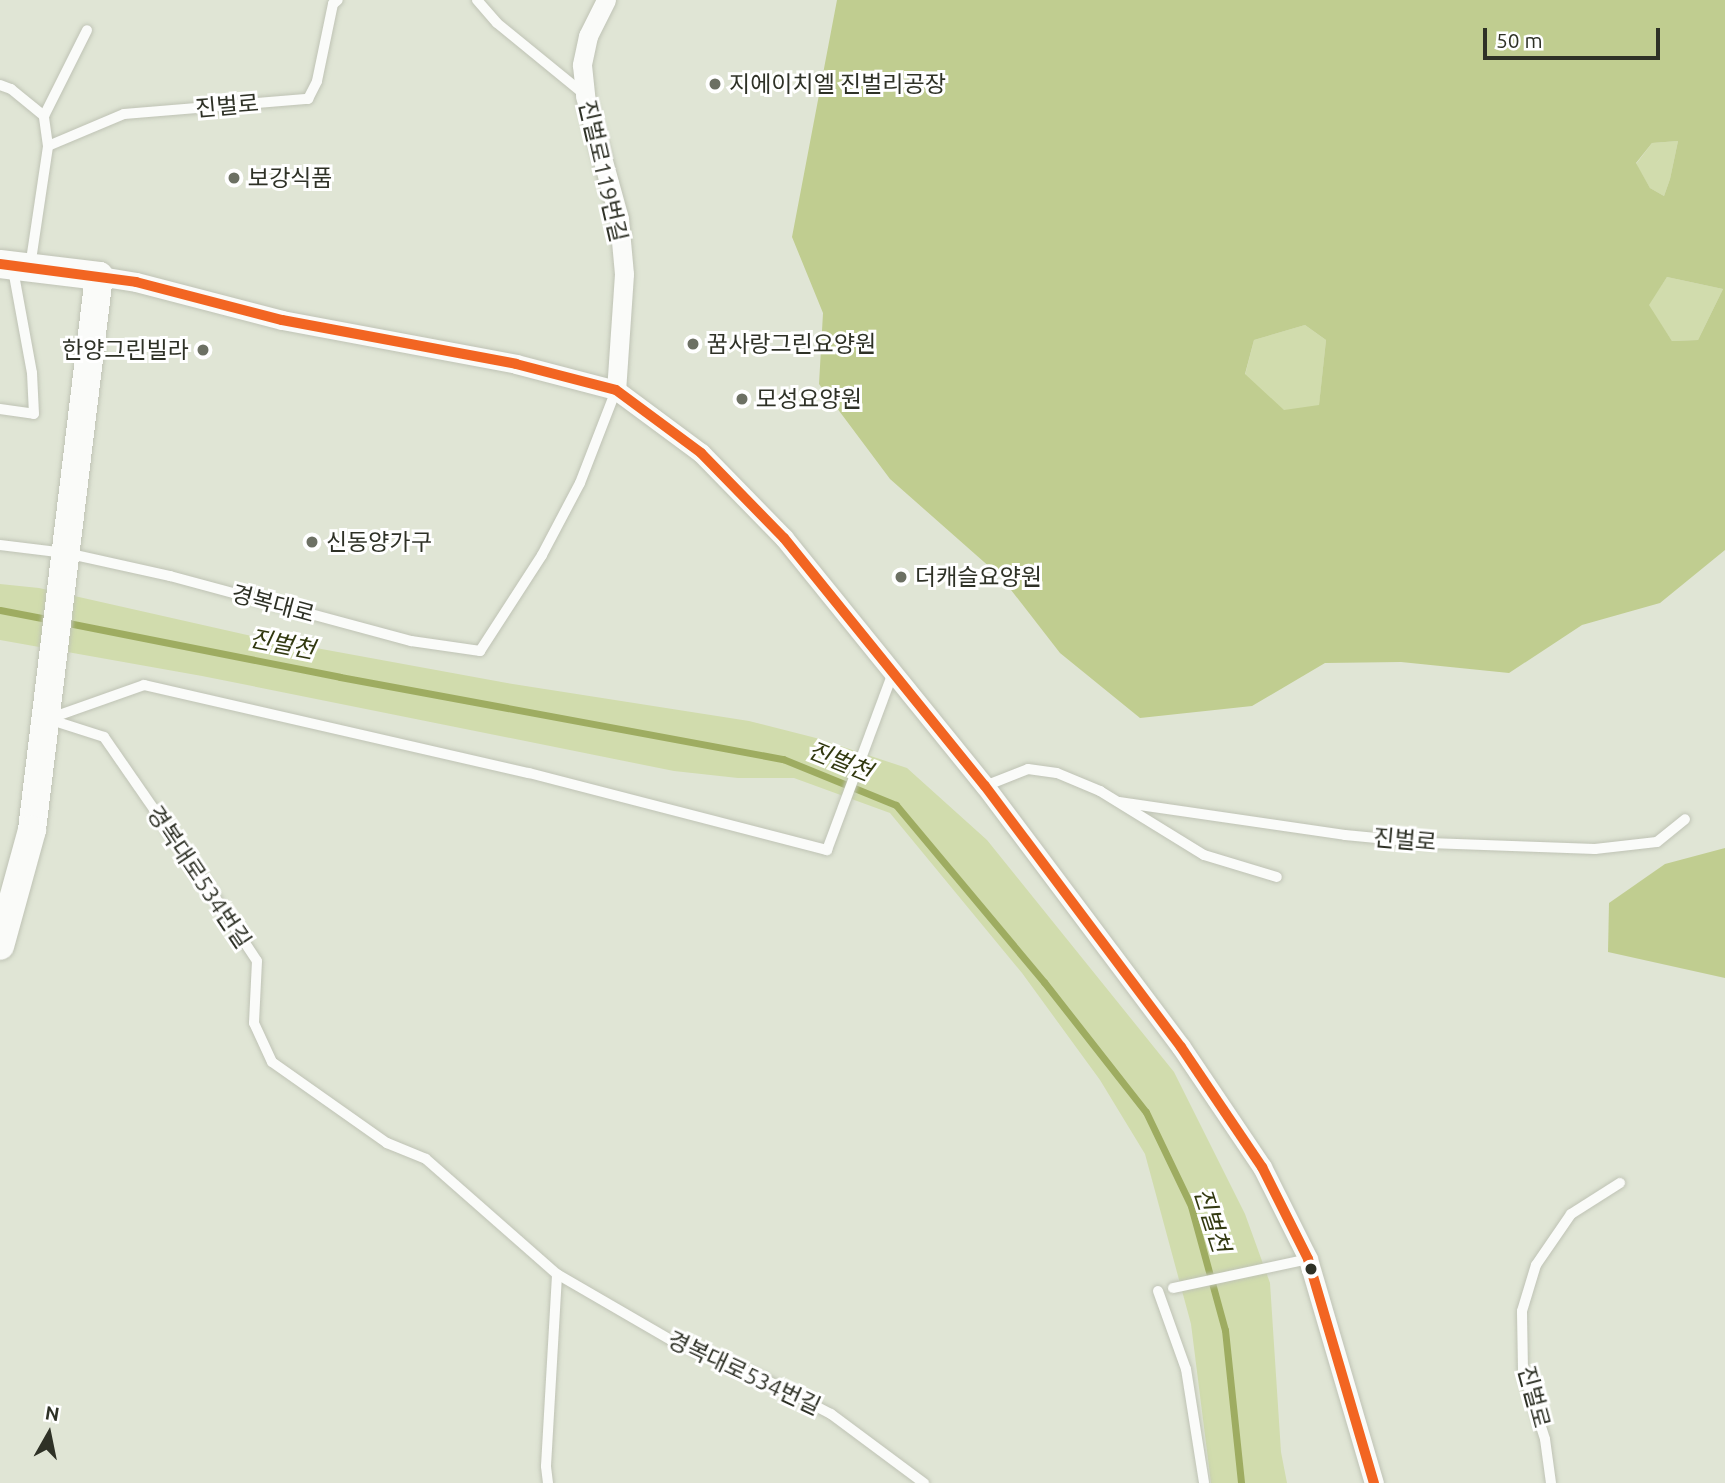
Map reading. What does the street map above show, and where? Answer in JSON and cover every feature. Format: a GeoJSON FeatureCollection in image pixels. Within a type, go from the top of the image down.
{"type":"FeatureCollection","features":[{"type":"Feature","properties":{"kind":"street","name":"진벌로119번길"},"geometry":{"type":"LineString","coordinates":[[606,0],[588,36],[582,65],[585,96],[619,219],[624,274],[616,390]]}},
{"type":"Feature","properties":{"kind":"street"},"geometry":{"type":"LineString","coordinates":[[14,266],[136,282],[282,320],[516,364],[616,390],[701,453],[784,538],[894,670],[985,786],[1181,1047],[1262,1167],[1308,1259],[1374,1483]]}},
{"type":"Feature","properties":{"kind":"street"},"geometry":{"type":"LineString","coordinates":[[0,946],[32,831],[99,276]]}},
{"type":"Feature","properties":{"kind":"lane","name":"진벌로"},"geometry":{"type":"LineString","coordinates":[[48,146],[124,114],[308,99],[317,81],[333,4],[338,0]]}},
{"type":"Feature","properties":{"kind":"lane"},"geometry":{"type":"LineString","coordinates":[[477,0],[497,23],[585,96]]}},
{"type":"Feature","properties":{"kind":"lane"},"geometry":{"type":"LineString","coordinates":[[0,409],[34,414],[32,373],[14,266],[48,146],[44,116],[87,30]]}},
{"type":"Feature","properties":{"kind":"lane"},"geometry":{"type":"LineString","coordinates":[[0,85],[11,89],[44,116]]}},
{"type":"Feature","properties":{"kind":"lane","name":"경복대로"},"geometry":{"type":"LineString","coordinates":[[0,545],[170,576],[411,641],[480,651],[542,555],[580,483],[616,390]]}},
{"type":"Feature","properties":{"kind":"lane"},"geometry":{"type":"LineString","coordinates":[[47,719],[144,685],[529,773],[827,850],[894,670]]}},
{"type":"Feature","properties":{"kind":"lane","name":"경복대로534번길"},"geometry":{"type":"LineString","coordinates":[[47,719],[104,737],[257,961],[254,1023],[272,1062],[387,1143],[426,1159],[557,1274],[671,1340],[762,1378],[831,1414],[924,1483]]}},
{"type":"Feature","properties":{"kind":"lane","name":"진벌로"},"geometry":{"type":"LineString","coordinates":[[985,786],[1028,769],[1047,771],[1100,791],[1204,855],[1277,877]]}},
{"type":"Feature","properties":{"kind":"lane","name":"진벌로"},"geometry":{"type":"LineString","coordinates":[[1119,802],[1357,836],[1429,843],[1594,849],[1657,842],[1685,819]]}},
{"type":"Feature","properties":{"kind":"lane","name":"진벌로"},"geometry":{"type":"LineString","coordinates":[[1551,1483],[1545,1439],[1523,1370],[1522,1311],[1536,1265],[1571,1214],[1620,1183]]}},
{"type":"Feature","properties":{"kind":"lane"},"geometry":{"type":"LineString","coordinates":[[1173,1288],[1308,1259]]}},
{"type":"Feature","properties":{"kind":"lane"},"geometry":{"type":"LineString","coordinates":[[548,1483],[546,1466],[557,1274]]}},
{"type":"Feature","properties":{"kind":"lane"},"geometry":{"type":"LineString","coordinates":[[1158,1291],[1186,1369],[1204,1483]]}},
{"type":"Feature","properties":{"kind":"green space"},"geometry":{"type":"Polygon","coordinates":[[[837,0],[1725,0],[1725,550],[1660,603],[1582,625],[1509,673],[1401,662],[1325,663],[1252,706],[1140,718],[1060,653],[1001,577],[890,479],[819,384],[823,313],[792,237],[837,0]],[[1678,141],[1652,143],[1636,163],[1650,188],[1664,196],[1670,179],[1678,141]],[[1667,277],[1649,305],[1672,341],[1698,340],[1723,289],[1667,277]],[[1305,325],[1254,340],[1245,374],[1284,410],[1319,405],[1326,340],[1305,325]]]}},
{"type":"Feature","properties":{"kind":"green space"},"geometry":{"type":"Polygon","coordinates":[[[1678,141],[1664,196],[1650,188],[1636,164],[1652,143],[1678,141]]]}},
{"type":"Feature","properties":{"kind":"green space"},"geometry":{"type":"Polygon","coordinates":[[[1667,277],[1723,289],[1698,340],[1672,341],[1648,305],[1667,277]]]}},
{"type":"Feature","properties":{"kind":"green space"},"geometry":{"type":"Polygon","coordinates":[[[1305,325],[1326,340],[1319,406],[1284,411],[1245,375],[1254,340],[1305,325]]]}},
{"type":"Feature","properties":{"kind":"green space"},"geometry":{"type":"Polygon","coordinates":[[[0,584],[39,588],[256,637],[507,683],[749,721],[816,738],[907,768],[987,840],[1174,1072],[1245,1214],[1270,1283],[1281,1452],[1287,1483],[1211,1483],[1191,1324],[1145,1154],[1100,1080],[1022,973],[890,813],[794,778],[738,778],[674,771],[202,676],[0,640],[0,584]]]}},
{"type":"Feature","properties":{"kind":"green space"},"geometry":{"type":"Polygon","coordinates":[[[1725,848],[1725,978],[1608,952],[1609,903],[1665,864],[1725,848]]]}},
{"type":"Feature","properties":{"kind":"waterway","name":"진벌천"},"geometry":{"type":"LineString","coordinates":[[0,610],[52,620]]}},
{"type":"Feature","properties":{"kind":"waterway","name":"진벌천"},"geometry":{"type":"LineString","coordinates":[[63,622],[340,677],[783,759],[896,805],[1044,982],[1146,1112],[1191,1206],[1225,1330],[1241,1483]]}},
{"type":"Feature","properties":{"kind":"transit line"},"geometry":{"type":"LineString","coordinates":[[0,264],[136,282],[282,320],[516,364],[616,390],[701,453],[784,538],[985,786],[1181,1047],[1262,1167],[1308,1259],[1374,1483]]}},
{"type":"Feature","properties":{"kind":"place","name":"지에이치엘 진벌리공장"},"geometry":{"type":"Point","coordinates":[715,84]}},
{"type":"Feature","properties":{"kind":"place","name":"보강식품"},"geometry":{"type":"Point","coordinates":[234,178]}},
{"type":"Feature","properties":{"kind":"place","name":"꿈사랑그린요양원"},"geometry":{"type":"Point","coordinates":[693,344]}},
{"type":"Feature","properties":{"kind":"place","name":"한양그린빌라"},"geometry":{"type":"Point","coordinates":[203,350]}},
{"type":"Feature","properties":{"kind":"place","name":"모성요양원"},"geometry":{"type":"Point","coordinates":[742,399]}},
{"type":"Feature","properties":{"kind":"place","name":"신동양가구"},"geometry":{"type":"Point","coordinates":[312,542]}},
{"type":"Feature","properties":{"kind":"place","name":"더캐슬요양원"},"geometry":{"type":"Point","coordinates":[901,577]}}]}
